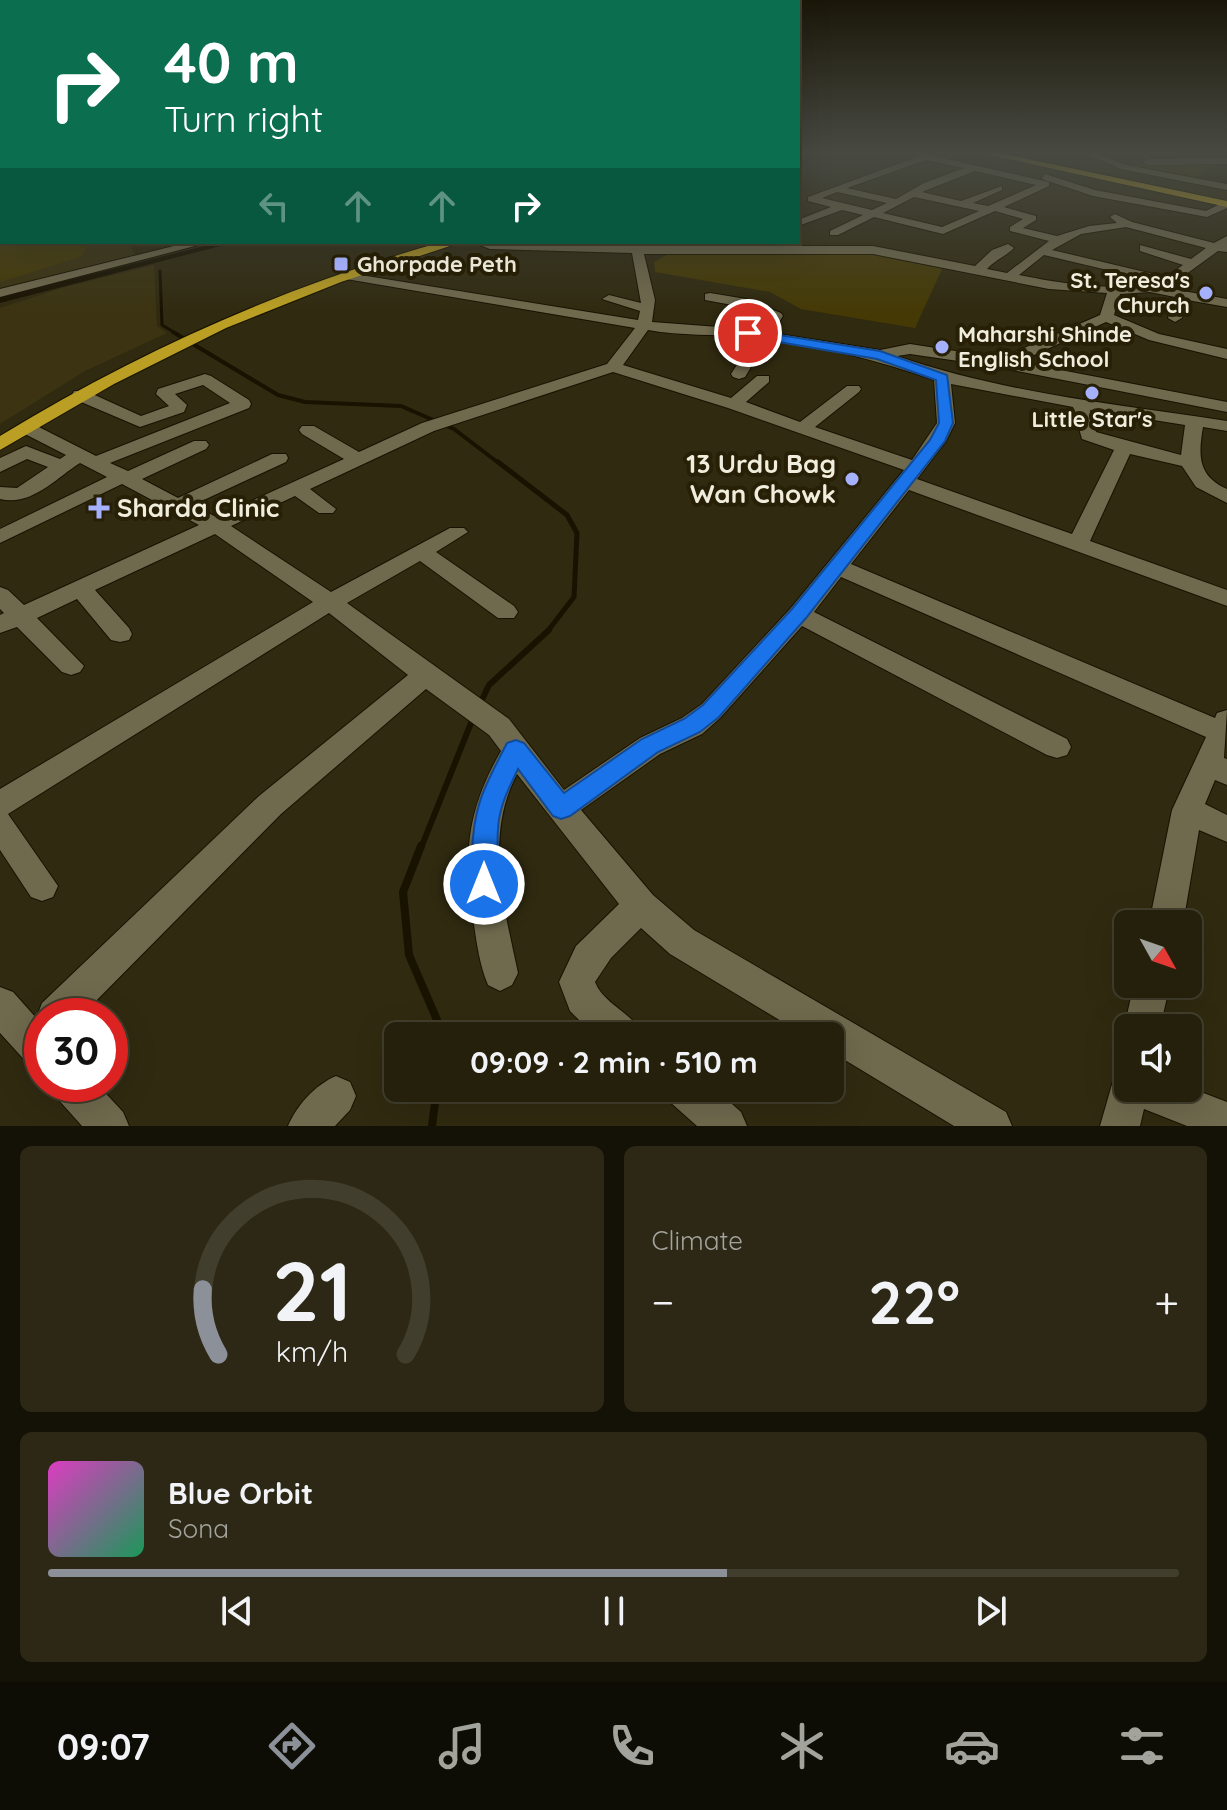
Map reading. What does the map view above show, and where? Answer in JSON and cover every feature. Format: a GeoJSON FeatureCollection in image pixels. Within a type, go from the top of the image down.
{"type":"FeatureCollection","features":[{"type":"Feature","properties":{"kind":"highway"},"geometry":{"type":"LineString","coordinates":[[2,439],[98,369],[155,349],[316,276],[421,244]]}},
{"type":"Feature","properties":{"kind":"highway"},"geometry":{"type":"LineString","coordinates":[[198,329],[346,275],[449,244]]}},
{"type":"Feature","properties":{"kind":"highway"},"geometry":{"type":"LineString","coordinates":[[2,439],[27,428],[155,349]]}},
{"type":"Feature","properties":{"kind":"street"},"geometry":{"type":"LineString","coordinates":[[800,223],[842,206],[943,231],[1000,206]]}},
{"type":"Feature","properties":{"kind":"street"},"geometry":{"type":"LineString","coordinates":[[834,233],[891,206]]}},
{"type":"Feature","properties":{"kind":"street"},"geometry":{"type":"LineString","coordinates":[[914,206],[972,218]]}},
{"type":"Feature","properties":{"kind":"street"},"geometry":{"type":"LineString","coordinates":[[971,206],[1032,218],[1014,229],[1058,240]]}},
{"type":"Feature","properties":{"kind":"street"},"geometry":{"type":"LineString","coordinates":[[1161,206],[1207,214],[1223,206]]}},
{"type":"Feature","properties":{"kind":"street"},"geometry":{"type":"LineString","coordinates":[[1115,209],[1113,216],[1126,223],[1221,248]]}},
{"type":"Feature","properties":{"kind":"street"},"geometry":{"type":"LineString","coordinates":[[879,238],[912,223]]}},
{"type":"Feature","properties":{"kind":"street"},"geometry":{"type":"LineString","coordinates":[[1008,278],[1058,240],[1088,229],[1113,228],[1126,223]]}},
{"type":"Feature","properties":{"kind":"street"},"geometry":{"type":"LineString","coordinates":[[1152,289],[1221,248],[1227,236],[1211,230]]}},
{"type":"Feature","properties":{"kind":"street"},"geometry":{"type":"LineString","coordinates":[[0,293],[196,244]]}},
{"type":"Feature","properties":{"kind":"street"},"geometry":{"type":"LineString","coordinates":[[490,244],[637,250],[677,246],[873,250],[1008,278],[1114,290],[1152,289],[1227,303]]}},
{"type":"Feature","properties":{"kind":"street"},"geometry":{"type":"LineString","coordinates":[[769,244],[787,249]]}},
{"type":"Feature","properties":{"kind":"street"},"geometry":{"type":"LineString","coordinates":[[977,271],[996,253],[1008,248]]}},
{"type":"Feature","properties":{"kind":"street"},"geometry":{"type":"LineString","coordinates":[[1144,248],[1193,264]]}},
{"type":"Feature","properties":{"kind":"street"},"geometry":{"type":"LineString","coordinates":[[10,620],[428,427],[613,367],[636,344],[645,327],[647,281],[637,250]]}},
{"type":"Feature","properties":{"kind":"street"},"geometry":{"type":"LineString","coordinates":[[1041,251],[1169,281]]}},
{"type":"Feature","properties":{"kind":"street"},"geometry":{"type":"LineString","coordinates":[[346,275],[645,327],[719,332],[718,344],[758,342],[880,355],[942,377],[992,388],[1227,426]]}},
{"type":"Feature","properties":{"kind":"street"},"geometry":{"type":"LineString","coordinates":[[1106,317],[1114,290]]}},
{"type":"Feature","properties":{"kind":"street"},"geometry":{"type":"LineString","coordinates":[[1175,318],[1182,295]]}},
{"type":"Feature","properties":{"kind":"street"},"geometry":{"type":"LineString","coordinates":[[710,297],[741,302],[776,316],[739,374]]}},
{"type":"Feature","properties":{"kind":"street"},"geometry":{"type":"LineString","coordinates":[[609,299],[646,308]]}},
{"type":"Feature","properties":{"kind":"street"},"geometry":{"type":"LineString","coordinates":[[992,388],[1002,363],[1106,317],[1154,337],[1227,354]]}},
{"type":"Feature","properties":{"kind":"street"},"geometry":{"type":"LineString","coordinates":[[758,342],[855,364]]}},
{"type":"Feature","properties":{"kind":"street"},"geometry":{"type":"LineString","coordinates":[[880,355],[910,349],[1002,363],[1227,407]]}},
{"type":"Feature","properties":{"kind":"street"},"geometry":{"type":"LineString","coordinates":[[613,367],[803,428],[1078,543],[1227,598]]}},
{"type":"Feature","properties":{"kind":"street"},"geometry":{"type":"LineString","coordinates":[[561,808],[650,746],[702,718],[799,614],[937,441],[946,423],[942,377]]}},
{"type":"Feature","properties":{"kind":"street"},"geometry":{"type":"LineString","coordinates":[[0,493],[6,496],[20,493],[62,466],[243,404],[205,379],[164,392],[179,405],[178,408],[140,422],[80,395]]}},
{"type":"Feature","properties":{"kind":"street"},"geometry":{"type":"LineString","coordinates":[[734,404],[763,379]]}},
{"type":"Feature","properties":{"kind":"street"},"geometry":{"type":"LineString","coordinates":[[803,428],[853,389]]}},
{"type":"Feature","properties":{"kind":"street"},"geometry":{"type":"LineString","coordinates":[[1080,403],[1088,435],[1188,462]]}},
{"type":"Feature","properties":{"kind":"street"},"geometry":{"type":"LineString","coordinates":[[1195,420],[1188,462],[1198,482],[1227,497]]}},
{"type":"Feature","properties":{"kind":"street"},"geometry":{"type":"LineString","coordinates":[[27,428],[180,504],[330,602],[499,727],[641,906],[682,942],[992,1126]]}},
{"type":"Feature","properties":{"kind":"street"},"geometry":{"type":"LineString","coordinates":[[308,430],[357,459]]}},
{"type":"Feature","properties":{"kind":"street"},"geometry":{"type":"LineString","coordinates":[[0,537],[200,445]]}},
{"type":"Feature","properties":{"kind":"street"},"geometry":{"type":"LineString","coordinates":[[1078,543],[1124,447]]}},
{"type":"Feature","properties":{"kind":"street"},"geometry":{"type":"LineString","coordinates":[[0,466],[26,452],[62,466]]}},
{"type":"Feature","properties":{"kind":"street"},"geometry":{"type":"LineString","coordinates":[[180,504],[279,458]]}},
{"type":"Feature","properties":{"kind":"street"},"geometry":{"type":"LineString","coordinates":[[294,487],[326,509]]}},
{"type":"Feature","properties":{"kind":"street"},"geometry":{"type":"LineString","coordinates":[[0,804],[330,602],[457,532]]}},
{"type":"Feature","properties":{"kind":"street"},"geometry":{"type":"LineString","coordinates":[[423,553],[506,612]]}},
{"type":"Feature","properties":{"kind":"street"},"geometry":{"type":"LineString","coordinates":[[836,566],[1224,726],[1217,768],[1187,810],[1169,910]]}},
{"type":"Feature","properties":{"kind":"street"},"geometry":{"type":"LineString","coordinates":[[79,587],[120,634]]}},
{"type":"Feature","properties":{"kind":"street"},"geometry":{"type":"LineString","coordinates":[[0,595],[10,620],[71,666]]}},
{"type":"Feature","properties":{"kind":"street"},"geometry":{"type":"LineString","coordinates":[[799,614],[1057,747]]}},
{"type":"Feature","properties":{"kind":"street"},"geometry":{"type":"LineString","coordinates":[[78,998],[270,805],[425,675]]}},
{"type":"Feature","properties":{"kind":"street"},"geometry":{"type":"LineString","coordinates":[[500,973],[484,884],[485,830],[489,805],[516,749]]}},
{"type":"Feature","properties":{"kind":"street"},"geometry":{"type":"LineString","coordinates":[[1187,810],[1227,829]]}},
{"type":"Feature","properties":{"kind":"street"},"geometry":{"type":"LineString","coordinates":[[0,824],[42,886]]}},
{"type":"Feature","properties":{"kind":"street"},"geometry":{"type":"LineString","coordinates":[[608,1022],[589,1006],[578,990],[577,975],[593,952],[641,906]]}},
{"type":"Feature","properties":{"kind":"street"},"geometry":{"type":"LineString","coordinates":[[0,1005],[24,1022]]}},
{"type":"Feature","properties":{"kind":"street"},"geometry":{"type":"LineString","coordinates":[[308,1126],[336,1096]]}},
{"type":"Feature","properties":{"kind":"street"},"geometry":{"type":"LineString","coordinates":[[87,1102],[109,1126]]}},
{"type":"Feature","properties":{"kind":"street"},"geometry":{"type":"LineString","coordinates":[[700,1102],[727,1126]]}},
{"type":"Feature","properties":{"kind":"street"},"geometry":{"type":"LineString","coordinates":[[1120,1126],[1126,1102]]}},
{"type":"Feature","properties":{"kind":"street"},"geometry":{"type":"LineString","coordinates":[[1176,1102],[1227,1122]]}},
{"type":"Feature","properties":{"kind":"shaded area"},"geometry":{"type":"Polygon","coordinates":[[[0,244],[85,244],[87,247],[81,257],[0,282],[0,244]]]}},
{"type":"Feature","properties":{"kind":"shaded area"},"geometry":{"type":"Polygon","coordinates":[[[1,244],[130,244],[136,257],[0,295],[1,244]]]}},
{"type":"Feature","properties":{"kind":"shaded area"},"geometry":{"type":"Polygon","coordinates":[[[672,252],[863,252],[943,267],[915,328],[801,309],[770,292],[655,272],[654,262],[672,252]]]}},
{"type":"Feature","properties":{"kind":"shaded area"},"geometry":{"type":"Polygon","coordinates":[[[154,265],[157,326],[167,333],[85,371],[0,424],[0,308],[62,288],[154,265]]]}},
{"type":"Feature","properties":{"kind":"waterway"},"geometry":{"type":"LineString","coordinates":[[0,300],[223,244]]}},
{"type":"Feature","properties":{"kind":"waterway"},"geometry":{"type":"LineString","coordinates":[[160,271],[162,325],[177,334]]}},
{"type":"Feature","properties":{"kind":"waterway"},"geometry":{"type":"LineString","coordinates":[[173,332],[278,395],[305,402],[401,406],[454,429],[500,464]]}},
{"type":"Feature","properties":{"kind":"waterway"},"geometry":{"type":"LineString","coordinates":[[498,462],[567,515],[577,533],[574,597],[547,631]]}},
{"type":"Feature","properties":{"kind":"waterway"},"geometry":{"type":"LineString","coordinates":[[479,706],[489,685],[547,631]]}},
{"type":"Feature","properties":{"kind":"waterway"},"geometry":{"type":"LineString","coordinates":[[421,848],[473,718]]}},
{"type":"Feature","properties":{"kind":"waterway"},"geometry":{"type":"LineString","coordinates":[[421,846],[403,892],[409,955],[438,1022]]}},
{"type":"Feature","properties":{"kind":"waterway"},"geometry":{"type":"LineString","coordinates":[[432,1126],[435,1102]]}},
{"type":"Feature","properties":{"kind":"place","name":"Ghorpade Peth"},"geometry":{"type":"Point","coordinates":[341,264]}},
{"type":"Feature","properties":{"kind":"place","name":"St. Teresa's Church"},"geometry":{"type":"Point","coordinates":[1206,293]}},
{"type":"Feature","properties":{"kind":"place","name":"Maharshi Shinde English School"},"geometry":{"type":"Point","coordinates":[942,347]}},
{"type":"Feature","properties":{"kind":"place","name":"Little Star's"},"geometry":{"type":"Point","coordinates":[1092,393]}},
{"type":"Feature","properties":{"kind":"place","name":"13 Urdu Bag Wan Chowk"},"geometry":{"type":"Point","coordinates":[852,479]}},
{"type":"Feature","properties":{"kind":"place","name":"Sharda Clinic"},"geometry":{"type":"Point","coordinates":[99,508]}},
{"type":"Feature","properties":{"kind":"route"},"geometry":{"type":"LineString","coordinates":[[484,884],[485,830],[489,805],[516,749],[561,808],[650,746],[692,726],[711,711],[799,614],[937,441],[946,423],[942,377],[880,355],[748,333]]}}]}
